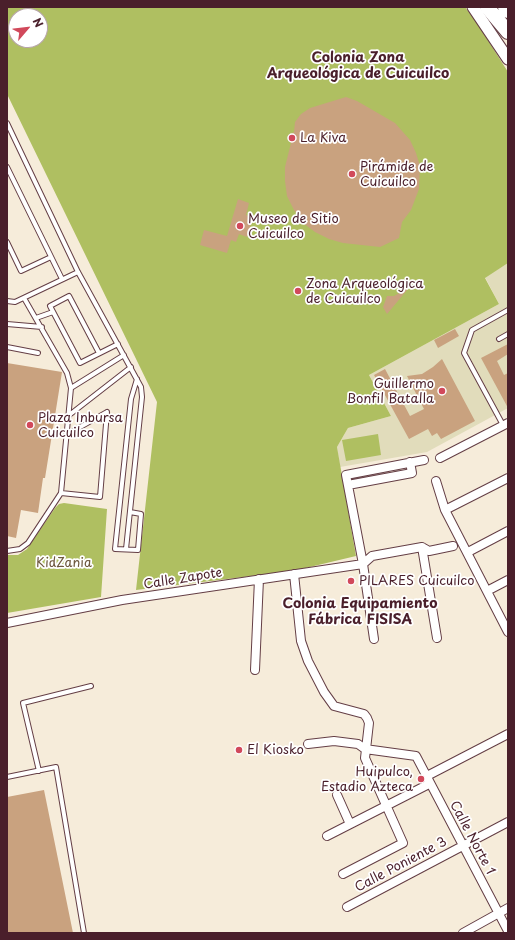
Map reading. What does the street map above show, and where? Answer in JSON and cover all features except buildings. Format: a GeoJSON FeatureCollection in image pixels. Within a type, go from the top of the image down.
{"type":"FeatureCollection","features":[{"type":"Feature","properties":{"kind":"highway"},"geometry":{"type":"LineString","coordinates":[[487,7],[508,32]]}},
{"type":"Feature","properties":{"kind":"highway"},"geometry":{"type":"LineString","coordinates":[[493,7],[508,27]]}},
{"type":"Feature","properties":{"kind":"highway"},"geometry":{"type":"LineString","coordinates":[[505,7],[508,11]]}},
{"type":"Feature","properties":{"kind":"main road"},"geometry":{"type":"LineString","coordinates":[[473,7],[508,59]]}},
{"type":"Feature","properties":{"kind":"street"},"geometry":{"type":"LineString","coordinates":[[440,458],[506,424]]}},
{"type":"Feature","properties":{"kind":"street"},"geometry":{"type":"LineString","coordinates":[[374,639],[363,564],[348,486],[412,473],[410,462],[424,460]]}},
{"type":"Feature","properties":{"kind":"street"},"geometry":{"type":"LineString","coordinates":[[445,510],[508,478]]}},
{"type":"Feature","properties":{"kind":"street"},"geometry":{"type":"LineString","coordinates":[[436,481],[445,510],[508,632]]}},
{"type":"Feature","properties":{"kind":"street"},"geometry":{"type":"LineString","coordinates":[[468,552],[508,531]]}},
{"type":"Feature","properties":{"kind":"street"},"geometry":{"type":"LineString","coordinates":[[363,564],[372,556],[422,547],[429,551],[453,546]]}},
{"type":"Feature","properties":{"kind":"street"},"geometry":{"type":"LineString","coordinates":[[422,547],[436,638]]}},
{"type":"Feature","properties":{"kind":"street","name":"Calle Zapote"},"geometry":{"type":"LineString","coordinates":[[7,623],[122,600],[363,564]]}},
{"type":"Feature","properties":{"kind":"street"},"geometry":{"type":"LineString","coordinates":[[294,574],[301,641],[308,662],[324,692],[334,706],[364,714],[367,718],[369,724],[365,758],[403,843],[343,874]]}},
{"type":"Feature","properties":{"kind":"street"},"geometry":{"type":"LineString","coordinates":[[255,670],[260,579]]}},
{"type":"Feature","properties":{"kind":"street"},"geometry":{"type":"LineString","coordinates":[[487,591],[508,580]]}},
{"type":"Feature","properties":{"kind":"street"},"geometry":{"type":"LineString","coordinates":[[327,836],[386,806],[508,734]]}},
{"type":"Feature","properties":{"kind":"street"},"geometry":{"type":"LineString","coordinates":[[308,744],[334,741],[358,744],[365,749]]}},
{"type":"Feature","properties":{"kind":"street","name":"Calle Norte 1"},"geometry":{"type":"LineString","coordinates":[[365,749],[416,756],[427,781],[508,931]]}},
{"type":"Feature","properties":{"kind":"street"},"geometry":{"type":"LineString","coordinates":[[337,795],[350,824]]}},
{"type":"Feature","properties":{"kind":"street","name":"Calle Poniente 3"},"geometry":{"type":"LineString","coordinates":[[347,907],[508,822]]}},
{"type":"Feature","properties":{"kind":"street"},"geometry":{"type":"LineString","coordinates":[[463,933],[508,908]]}},
{"type":"Feature","properties":{"kind":"lane"},"geometry":{"type":"LineString","coordinates":[[7,123],[78,272],[141,387],[142,397],[126,549]]}},
{"type":"Feature","properties":{"kind":"lane"},"geometry":{"type":"LineString","coordinates":[[7,168],[62,279]]}},
{"type":"Feature","properties":{"kind":"lane"},"geometry":{"type":"LineString","coordinates":[[7,242],[21,271],[50,257]]}},
{"type":"Feature","properties":{"kind":"lane"},"geometry":{"type":"LineString","coordinates":[[7,301],[15,302],[78,272]]}},
{"type":"Feature","properties":{"kind":"lane"},"geometry":{"type":"LineString","coordinates":[[99,353],[69,296],[50,306],[80,363],[118,344]]}},
{"type":"Feature","properties":{"kind":"lane"},"geometry":{"type":"LineString","coordinates":[[7,551],[20,549],[28,542],[61,493],[71,388],[67,373],[24,298]]}},
{"type":"Feature","properties":{"kind":"lane"},"geometry":{"type":"LineString","coordinates":[[506,424],[464,353],[472,330],[508,310]]}},
{"type":"Feature","properties":{"kind":"lane"},"geometry":{"type":"LineString","coordinates":[[36,318],[53,312]]}},
{"type":"Feature","properties":{"kind":"lane"},"geometry":{"type":"LineString","coordinates":[[7,324],[42,327]]}},
{"type":"Feature","properties":{"kind":"lane"},"geometry":{"type":"LineString","coordinates":[[499,339],[508,334]]}},
{"type":"Feature","properties":{"kind":"lane"},"geometry":{"type":"LineString","coordinates":[[7,347],[38,353]]}},
{"type":"Feature","properties":{"kind":"lane"},"geometry":{"type":"LineString","coordinates":[[71,388],[124,355]]}},
{"type":"Feature","properties":{"kind":"lane"},"geometry":{"type":"LineString","coordinates":[[68,416],[131,367]]}},
{"type":"Feature","properties":{"kind":"lane"},"geometry":{"type":"LineString","coordinates":[[130,512],[141,514],[138,550],[115,549],[131,399],[137,379]]}},
{"type":"Feature","properties":{"kind":"lane"},"geometry":{"type":"LineString","coordinates":[[61,493],[100,497],[107,412],[66,435]]}},
{"type":"Feature","properties":{"kind":"lane"},"geometry":{"type":"LineString","coordinates":[[39,771],[23,703],[91,686]]}},
{"type":"Feature","properties":{"kind":"lane"},"geometry":{"type":"LineString","coordinates":[[7,777],[56,767],[84,933]]}},
{"type":"Feature","properties":{"kind":"shaded area"},"geometry":{"type":"Polygon","coordinates":[[[508,263],[508,408],[427,452],[340,467],[337,447],[348,428],[391,416],[369,375],[499,304],[485,277],[508,263]]]}},
{"type":"Feature","properties":{"kind":"green space","name":"Zona Arqueológica de Cuicuilco"},"geometry":{"type":"Polygon","coordinates":[[[7,7],[465,7],[508,72],[508,263],[485,278],[499,304],[369,375],[391,416],[348,428],[337,447],[356,556],[293,571],[136,590],[157,402],[7,94],[7,7]]]}},
{"type":"Feature","properties":{"kind":"green space"},"geometry":{"type":"Polygon","coordinates":[[[378,434],[381,455],[346,461],[342,440],[378,434]]]}},
{"type":"Feature","properties":{"kind":"green space","name":"KidZania"},"geometry":{"type":"Polygon","coordinates":[[[64,503],[107,509],[101,597],[7,613],[7,555],[18,555],[27,549],[55,508],[59,504],[64,503]]]}},
{"type":"Feature","properties":{"kind":"place","name":"La Kiva"},"geometry":{"type":"Point","coordinates":[292,138]}},
{"type":"Feature","properties":{"kind":"place","name":"Pirámide de Cuicuilco"},"geometry":{"type":"Point","coordinates":[352,174]}},
{"type":"Feature","properties":{"kind":"place","name":"Museo de Sitio Cuicuilco"},"geometry":{"type":"Point","coordinates":[240,226]}},
{"type":"Feature","properties":{"kind":"place","name":"Zona Arqueológica de Cuicuilco"},"geometry":{"type":"Point","coordinates":[298,291]}},
{"type":"Feature","properties":{"kind":"place","name":"Guillermo Bonfil Batalla"},"geometry":{"type":"Point","coordinates":[442,391]}},
{"type":"Feature","properties":{"kind":"place","name":"Plaza Inbursa Cuicuilco"},"geometry":{"type":"Point","coordinates":[30,425]}},
{"type":"Feature","properties":{"kind":"place","name":"PILARES Cuicuilco"},"geometry":{"type":"Point","coordinates":[351,581]}},
{"type":"Feature","properties":{"kind":"place","name":"El Kiosko"},"geometry":{"type":"Point","coordinates":[239,750]}},
{"type":"Feature","properties":{"kind":"place","name":"Huipulco, Estadio Azteca"},"geometry":{"type":"Point","coordinates":[421,779]}},
{"type":"Feature","properties":{"kind":"district","name":"Colonia Zona Arqueológica de Cuicuilco"},"geometry":{"type":"Point","coordinates":[358,66]}},
{"type":"Feature","properties":{"kind":"district","name":"Colonia Equipamiento Fábrica FISISA"},"geometry":{"type":"Point","coordinates":[360,612]}}]}
